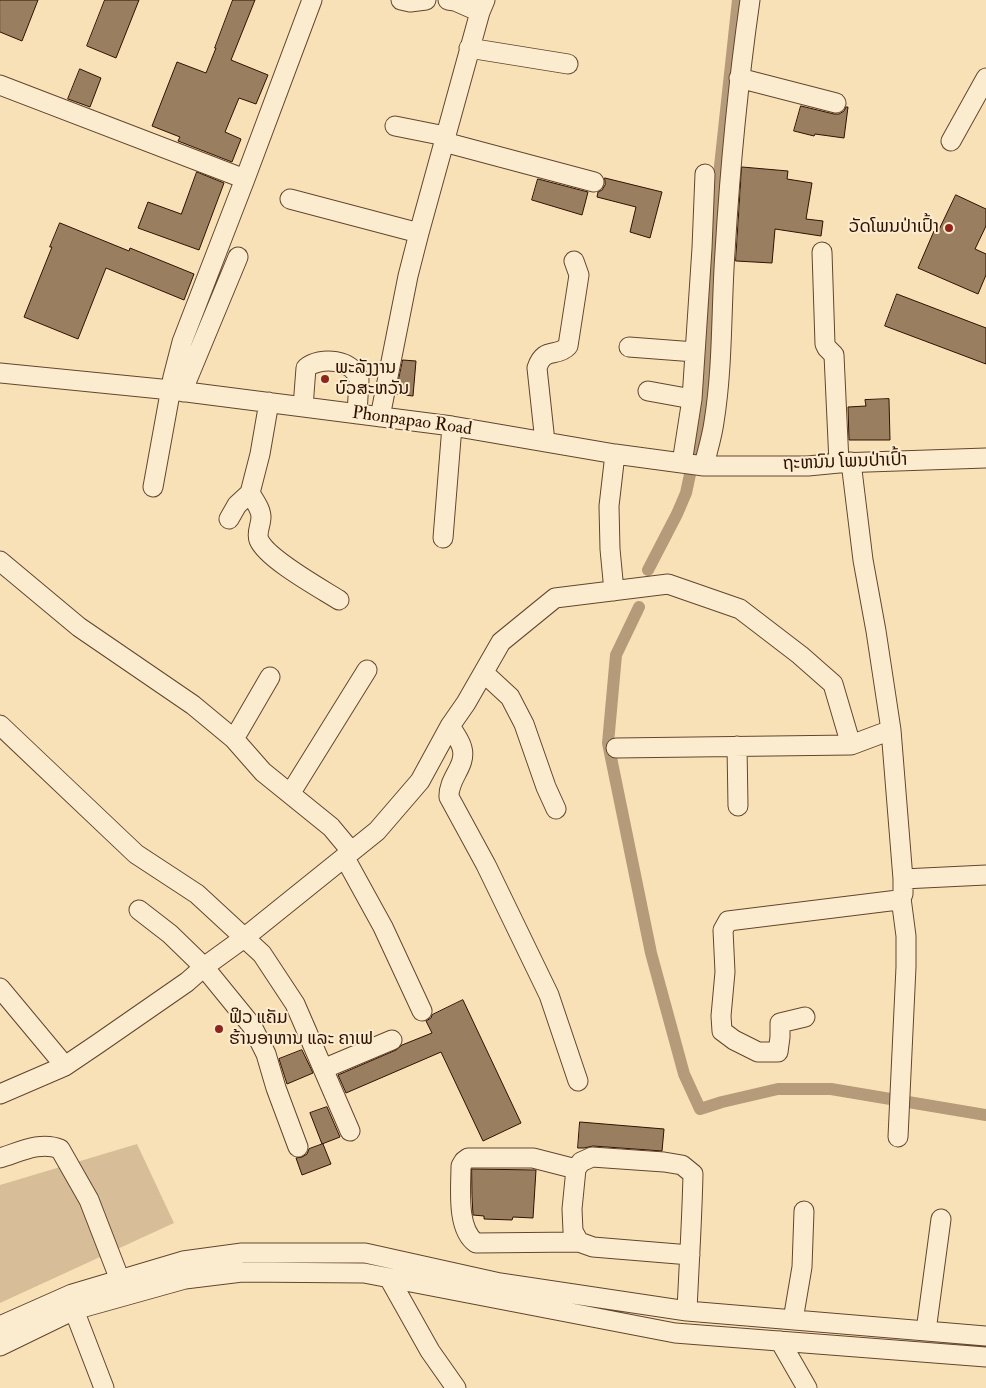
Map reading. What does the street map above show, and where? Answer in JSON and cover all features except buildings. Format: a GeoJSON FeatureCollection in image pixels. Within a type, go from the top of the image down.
{"type":"FeatureCollection","features":[{"type":"Feature","properties":{"kind":"street"},"geometry":{"type":"LineString","coordinates":[[152,487],[177,391],[182,342],[312,0]]}},
{"type":"Feature","properties":{"kind":"street"},"geometry":{"type":"LineString","coordinates":[[400,0],[410,2],[426,0]]}},
{"type":"Feature","properties":{"kind":"street"},"geometry":{"type":"LineString","coordinates":[[380,417],[408,276],[483,6],[448,0]]}},
{"type":"Feature","properties":{"kind":"street"},"geometry":{"type":"LineString","coordinates":[[691,465],[714,423],[719,381],[724,254],[730,175],[739,78],[750,0]]}},
{"type":"Feature","properties":{"kind":"street"},"geometry":{"type":"LineString","coordinates":[[470,48],[568,64]]}},
{"type":"Feature","properties":{"kind":"street"},"geometry":{"type":"LineString","coordinates":[[739,78],[836,103]]}},
{"type":"Feature","properties":{"kind":"street"},"geometry":{"type":"LineString","coordinates":[[951,141],[986,78]]}},
{"type":"Feature","properties":{"kind":"street"},"geometry":{"type":"LineString","coordinates":[[0,85],[245,179]]}},
{"type":"Feature","properties":{"kind":"street"},"geometry":{"type":"LineString","coordinates":[[395,126],[594,182]]}},
{"type":"Feature","properties":{"kind":"street"},"geometry":{"type":"LineString","coordinates":[[691,465],[692,399],[705,174]]}},
{"type":"Feature","properties":{"kind":"street"},"geometry":{"type":"LineString","coordinates":[[290,199],[419,233]]}},
{"type":"Feature","properties":{"kind":"street"},"geometry":{"type":"LineString","coordinates":[[822,252],[825,344],[834,355],[845,462],[864,560],[891,730],[903,879],[903,894],[901,898],[906,936],[898,1137]]}},
{"type":"Feature","properties":{"kind":"street"},"geometry":{"type":"LineString","coordinates":[[177,391],[187,380],[238,257]]}},
{"type":"Feature","properties":{"kind":"street"},"geometry":{"type":"LineString","coordinates":[[545,442],[537,368],[539,360],[544,356],[565,350],[568,346],[579,275],[574,261]]}},
{"type":"Feature","properties":{"kind":"street"},"geometry":{"type":"LineString","coordinates":[[629,347],[695,352]]}},
{"type":"Feature","properties":{"kind":"street"},"geometry":{"type":"LineString","coordinates":[[303,407],[306,368],[311,363],[320,361],[339,362],[351,367],[358,375],[357,414]]}},
{"type":"Feature","properties":{"kind":"street","name":"Phonpapao Road"},"geometry":{"type":"LineString","coordinates":[[0,373],[177,391],[452,426],[691,465]]}},
{"type":"Feature","properties":{"kind":"street"},"geometry":{"type":"LineString","coordinates":[[648,391],[692,399]]}},
{"type":"Feature","properties":{"kind":"street"},"geometry":{"type":"LineString","coordinates":[[229,519],[237,505],[250,493],[260,454],[269,402]]}},
{"type":"Feature","properties":{"kind":"street"},"geometry":{"type":"LineString","coordinates":[[443,538],[452,426]]}},
{"type":"Feature","properties":{"kind":"street"},"geometry":{"type":"LineString","coordinates":[[614,591],[610,549],[609,506],[615,454]]}},
{"type":"Feature","properties":{"kind":"street","name":"ຖະຫນົນ ໂພນປ່າເປົ້າ"},"geometry":{"type":"LineString","coordinates":[[691,465],[799,466],[845,462],[986,458]]}},
{"type":"Feature","properties":{"kind":"street"},"geometry":{"type":"LineString","coordinates":[[250,493],[260,512],[258,540],[272,556],[339,600]]}},
{"type":"Feature","properties":{"kind":"street"},"geometry":{"type":"LineString","coordinates":[[0,561],[78,627],[193,705],[234,739],[263,772],[331,827],[348,855],[422,1011]]}},
{"type":"Feature","properties":{"kind":"street"},"geometry":{"type":"LineString","coordinates":[[0,1094],[65,1066],[100,1044],[187,982],[204,966],[244,938],[377,832],[420,781],[450,726],[484,673],[501,642],[555,598],[668,584],[740,609],[800,655],[833,684],[851,745]]}},
{"type":"Feature","properties":{"kind":"street"},"geometry":{"type":"LineString","coordinates":[[290,794],[367,670]]}},
{"type":"Feature","properties":{"kind":"street"},"geometry":{"type":"LineString","coordinates":[[484,673],[510,697],[524,724],[546,787],[556,809]]}},
{"type":"Feature","properties":{"kind":"street"},"geometry":{"type":"LineString","coordinates":[[234,739],[270,676]]}},
{"type":"Feature","properties":{"kind":"street"},"geometry":{"type":"LineString","coordinates":[[0,725],[136,854],[197,894],[262,954],[295,1004],[350,1131]]}},
{"type":"Feature","properties":{"kind":"street"},"geometry":{"type":"LineString","coordinates":[[450,726],[461,745],[463,754],[450,784],[449,797],[486,865],[549,995],[578,1081]]}},
{"type":"Feature","properties":{"kind":"street"},"geometry":{"type":"LineString","coordinates":[[616,748],[851,745],[891,730]]}},
{"type":"Feature","properties":{"kind":"street"},"geometry":{"type":"LineString","coordinates":[[737,746],[738,806]]}},
{"type":"Feature","properties":{"kind":"street"},"geometry":{"type":"LineString","coordinates":[[903,879],[986,875]]}},
{"type":"Feature","properties":{"kind":"street"},"geometry":{"type":"LineString","coordinates":[[805,1017],[780,1023],[778,1052],[758,1052],[734,1040],[722,1031],[721,1016],[726,972],[723,930],[728,921],[898,900],[901,898]]}},
{"type":"Feature","properties":{"kind":"street"},"geometry":{"type":"LineString","coordinates":[[139,910],[170,934],[204,966],[252,1026],[266,1054],[276,1088],[298,1146]]}},
{"type":"Feature","properties":{"kind":"street"},"geometry":{"type":"LineString","coordinates":[[0,988],[65,1066]]}},
{"type":"Feature","properties":{"kind":"street"},"geometry":{"type":"LineString","coordinates":[[323,1069],[392,1040]]}},
{"type":"Feature","properties":{"kind":"street"},"geometry":{"type":"LineString","coordinates":[[0,1158],[42,1145],[60,1149],[89,1200],[120,1280]]}},
{"type":"Feature","properties":{"kind":"street"},"geometry":{"type":"LineString","coordinates":[[579,1242],[573,1231],[572,1209],[576,1169],[581,1162],[592,1157],[682,1165],[693,1174],[686,1311]]}},
{"type":"Feature","properties":{"kind":"street"},"geometry":{"type":"LineString","coordinates":[[576,1169],[533,1158],[466,1159],[460,1166],[462,1215],[465,1228],[471,1240],[476,1243],[579,1242],[593,1247],[690,1255]]}},
{"type":"Feature","properties":{"kind":"street"},"geometry":{"type":"LineString","coordinates":[[793,1320],[802,1267],[804,1211]]}},
{"type":"Feature","properties":{"kind":"street"},"geometry":{"type":"LineString","coordinates":[[926,1331],[941,1220]]}},
{"type":"Feature","properties":{"kind":"street"},"geometry":{"type":"LineString","coordinates":[[0,1326],[72,1294],[183,1261],[242,1253],[365,1253],[500,1283],[686,1311],[986,1336]]}},
{"type":"Feature","properties":{"kind":"street"},"geometry":{"type":"LineString","coordinates":[[0,1346],[74,1310],[185,1279],[242,1272],[364,1273],[676,1333],[986,1357]]}},
{"type":"Feature","properties":{"kind":"street"},"geometry":{"type":"LineString","coordinates":[[389,1278],[430,1351],[456,1388]]}},
{"type":"Feature","properties":{"kind":"street"},"geometry":{"type":"LineString","coordinates":[[74,1310],[104,1388]]}},
{"type":"Feature","properties":{"kind":"street"},"geometry":{"type":"LineString","coordinates":[[780,1341],[807,1388]]}},
{"type":"Feature","properties":{"kind":"shaded area"},"geometry":{"type":"Polygon","coordinates":[[[137,1144],[174,1223],[0,1303],[0,1185],[137,1144]]]}},
{"type":"Feature","properties":{"kind":"waterway"},"geometry":{"type":"LineString","coordinates":[[648,570],[686,493],[695,451],[705,385],[707,313],[717,194],[738,0]]}},
{"type":"Feature","properties":{"kind":"waterway"},"geometry":{"type":"LineString","coordinates":[[639,607],[616,655],[608,743],[651,953],[684,1074],[700,1109],[778,1089],[831,1089],[986,1115]]}},
{"type":"Feature","properties":{"kind":"place","name":"ວັດໂພນປ່າເປົ້າ"},"geometry":{"type":"Point","coordinates":[949,228]}},
{"type":"Feature","properties":{"kind":"place","name":"ພະລັງງານ ບົວສະຫວັນ"},"geometry":{"type":"Point","coordinates":[325,379]}},
{"type":"Feature","properties":{"kind":"place","name":"ຟິວ ແຄັມ ຮ້ານອາຫານ ແລະ ຄາເຟ"},"geometry":{"type":"Point","coordinates":[219,1029]}}]}
